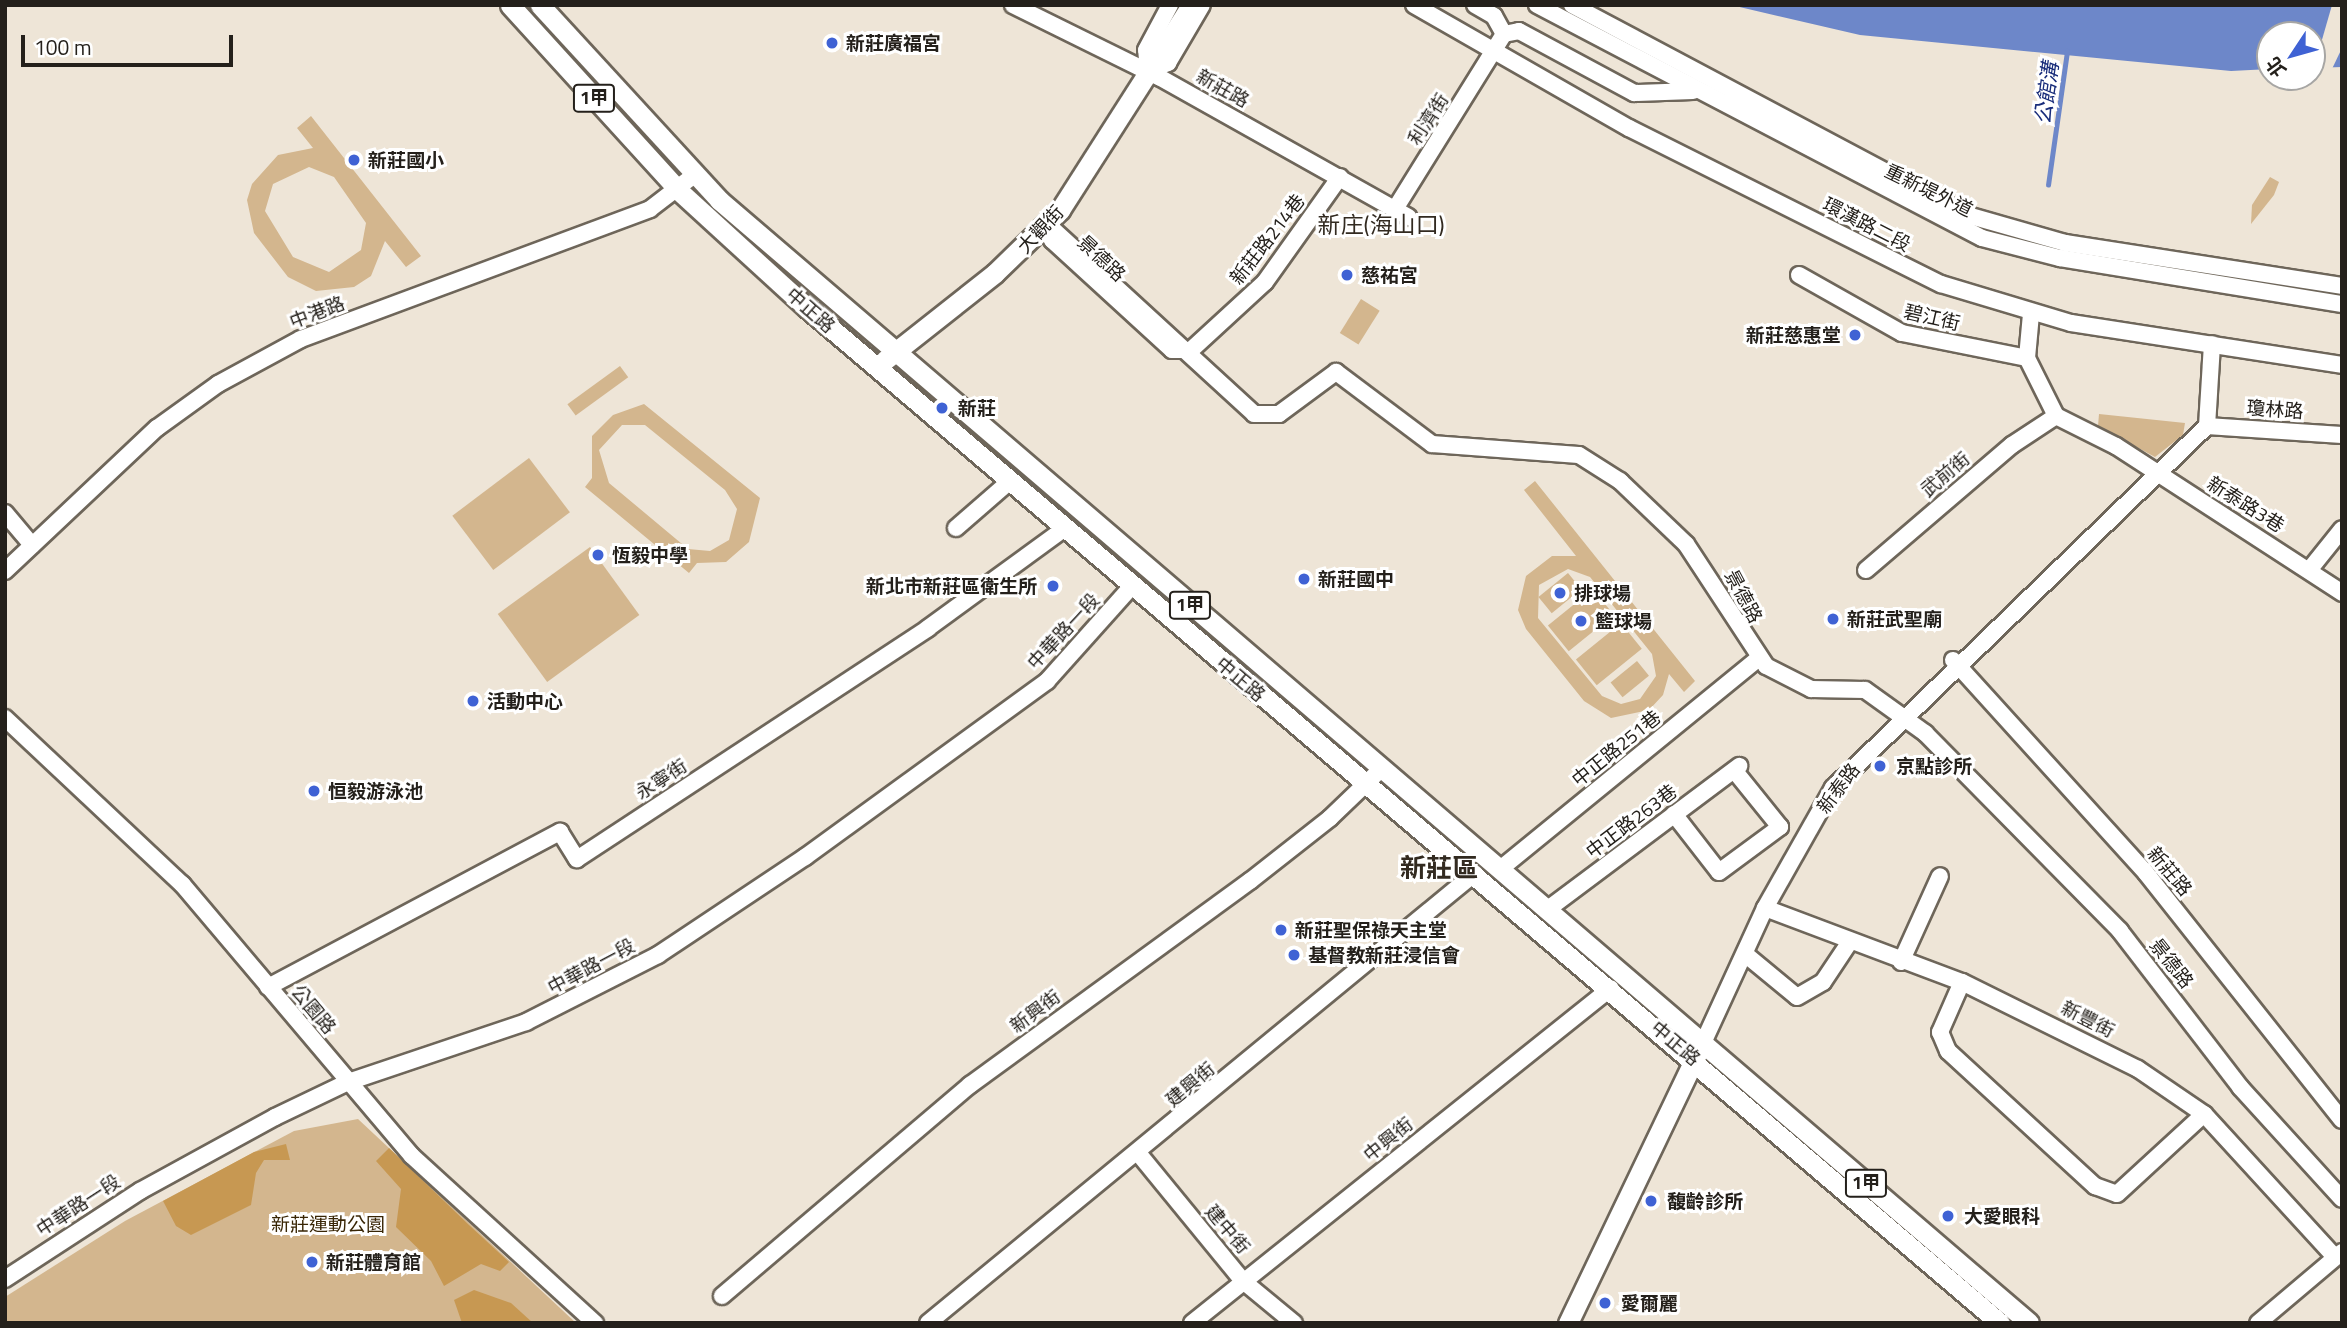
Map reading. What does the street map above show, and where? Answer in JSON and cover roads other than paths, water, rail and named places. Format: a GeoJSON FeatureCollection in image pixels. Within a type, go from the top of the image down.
{"type":"FeatureCollection","features":[{"type":"Feature","properties":{"kind":"main road","name":"中正路"},"geometry":{"type":"LineString","coordinates":[[510,5],[679,191],[878,368],[1132,586],[1374,777],[1548,909],[1699,1051],[2000,1323]]}},
{"type":"Feature","properties":{"kind":"main road","name":"中正路"},"geometry":{"type":"LineString","coordinates":[[540,5],[693,176],[1374,777],[1475,873],[1611,988],[1699,1051],[2029,1323]]}},
{"type":"Feature","properties":{"kind":"main road"},"geometry":{"type":"LineString","coordinates":[[1160,49],[1178,5]]}},
{"type":"Feature","properties":{"kind":"main road"},"geometry":{"type":"LineString","coordinates":[[1160,49],[1191,5]]}},
{"type":"Feature","properties":{"kind":"main road","name":"大觀街"},"geometry":{"type":"LineString","coordinates":[[878,368],[892,350],[995,274],[1047,223],[1084,179],[1160,49]]}},
{"type":"Feature","properties":{"kind":"main road","name":"新泰路"},"geometry":{"type":"LineString","coordinates":[[1568,1323],[1699,1051]]}},
{"type":"Feature","properties":{"kind":"street","name":"新莊路"},"geometry":{"type":"LineString","coordinates":[[1013,5],[1148,71],[1401,213]]}},
{"type":"Feature","properties":{"kind":"street","name":"大觀街"},"geometry":{"type":"LineString","coordinates":[[1170,5],[1146,50],[1148,71],[1168,63],[1202,5]]}},
{"type":"Feature","properties":{"kind":"street","name":"環漢路二段"},"geometry":{"type":"LineString","coordinates":[[1414,5],[1629,128],[1883,256],[2031,314],[2342,365]]}},
{"type":"Feature","properties":{"kind":"street"},"geometry":{"type":"LineString","coordinates":[[1475,5],[1494,16],[1504,34],[1519,31],[1634,93],[1693,92]]}},
{"type":"Feature","properties":{"kind":"street","name":"重新堤外道"},"geometry":{"type":"LineString","coordinates":[[1537,5],[1693,92],[1948,225],[2002,244],[2342,304]]}},
{"type":"Feature","properties":{"kind":"street","name":"重新堤外道"},"geometry":{"type":"LineString","coordinates":[[1572,5],[1967,215],[2065,243],[2342,286]]}},
{"type":"Feature","properties":{"kind":"street","name":"利濟街"},"geometry":{"type":"LineString","coordinates":[[1401,213],[1504,34]]}},
{"type":"Feature","properties":{"kind":"street","name":"中港路"},"geometry":{"type":"LineString","coordinates":[[5,571],[157,428],[218,384],[301,339],[650,209],[679,191],[693,176]]}},
{"type":"Feature","properties":{"kind":"street","name":"新莊路214巷"},"geometry":{"type":"LineString","coordinates":[[1191,350],[1265,282],[1340,177]]}},
{"type":"Feature","properties":{"kind":"street","name":"景德路"},"geometry":{"type":"LineString","coordinates":[[1047,223],[1191,350],[1254,414],[1279,414],[1336,372],[1432,444],[1579,455],[1620,481],[1686,544],[1759,659],[1800,686],[1865,690],[1905,719],[2120,931],[2240,1087],[2342,1199]]}},
{"type":"Feature","properties":{"kind":"street","name":"碧江街"},"geometry":{"type":"LineString","coordinates":[[1799,275],[1902,333],[2027,358]]}},
{"type":"Feature","properties":{"kind":"street"},"geometry":{"type":"LineString","coordinates":[[2031,314],[2027,358],[2056,416]]}},
{"type":"Feature","properties":{"kind":"street"},"geometry":{"type":"LineString","coordinates":[[2207,426],[2211,344]]}},
{"type":"Feature","properties":{"kind":"street","name":"新泰路3巷"},"geometry":{"type":"LineString","coordinates":[[2056,416],[2160,474],[2310,569],[2342,593]]}},
{"type":"Feature","properties":{"kind":"street","name":"武前街"},"geometry":{"type":"LineString","coordinates":[[1866,570],[2012,445],[2056,416]]}},
{"type":"Feature","properties":{"kind":"street","name":"瓊林路"},"geometry":{"type":"LineString","coordinates":[[2207,426],[2342,435]]}},
{"type":"Feature","properties":{"kind":"street","name":"新泰路"},"geometry":{"type":"LineString","coordinates":[[1699,1051],[1765,908],[1846,770],[1905,719],[1956,663],[2160,474],[2207,426]]}},
{"type":"Feature","properties":{"kind":"street"},"geometry":{"type":"LineString","coordinates":[[957,528],[1010,481]]}},
{"type":"Feature","properties":{"kind":"street"},"geometry":{"type":"LineString","coordinates":[[5,513],[32,545]]}},
{"type":"Feature","properties":{"kind":"street","name":"永寧街"},"geometry":{"type":"LineString","coordinates":[[268,987],[560,832],[577,859],[928,628],[1065,528]]}},
{"type":"Feature","properties":{"kind":"street"},"geometry":{"type":"LineString","coordinates":[[2310,569],[2342,528]]}},
{"type":"Feature","properties":{"kind":"street","name":"中華路一段"},"geometry":{"type":"LineString","coordinates":[[5,1279],[140,1191],[348,1082],[526,1022],[681,940],[1048,681],[1132,586]]}},
{"type":"Feature","properties":{"kind":"street","name":"中正路251巷"},"geometry":{"type":"LineString","coordinates":[[1499,870],[1759,659]]}},
{"type":"Feature","properties":{"kind":"street","name":"新莊路"},"geometry":{"type":"LineString","coordinates":[[1956,663],[2139,865],[2342,1120]]}},
{"type":"Feature","properties":{"kind":"street","name":"公園路"},"geometry":{"type":"LineString","coordinates":[[5,718],[182,884],[412,1156],[595,1323]]}},
{"type":"Feature","properties":{"kind":"street","name":"中正路263巷"},"geometry":{"type":"LineString","coordinates":[[1548,909],[1674,814],[1738,770],[1780,827],[1719,872],[1674,814]]}},
{"type":"Feature","properties":{"kind":"street","name":"新興街"},"geometry":{"type":"LineString","coordinates":[[722,1296],[976,1080],[1250,881],[1374,777]]}},
{"type":"Feature","properties":{"kind":"street","name":"建興街"},"geometry":{"type":"LineString","coordinates":[[928,1323],[1139,1154],[1475,873]]}},
{"type":"Feature","properties":{"kind":"street"},"geometry":{"type":"LineString","coordinates":[[1901,962],[1940,876]]}},
{"type":"Feature","properties":{"kind":"street","name":"新豐街"},"geometry":{"type":"LineString","coordinates":[[1765,908],[1849,943],[1962,982],[2138,1069],[2204,1114],[2339,1254]]}},
{"type":"Feature","properties":{"kind":"street"},"geometry":{"type":"LineString","coordinates":[[1745,954],[1797,997],[1823,982],[1849,943]]}},
{"type":"Feature","properties":{"kind":"street"},"geometry":{"type":"LineString","coordinates":[[1962,982],[1940,1032],[1948,1051],[2095,1186],[2117,1194],[2204,1114]]}},
{"type":"Feature","properties":{"kind":"street","name":"中興街"},"geometry":{"type":"LineString","coordinates":[[1192,1323],[1611,988]]}},
{"type":"Feature","properties":{"kind":"street","name":"建中街"},"geometry":{"type":"LineString","coordinates":[[1139,1154],[1243,1281],[1294,1323]]}},
{"type":"Feature","properties":{"kind":"street"},"geometry":{"type":"LineString","coordinates":[[2258,1320],[2339,1254]]}},
{"type":"Feature","properties":{"kind":"water"},"geometry":{"type":"Polygon","coordinates":[[[1731,5],[2342,5],[2342,67],[2326,68],[2326,21],[2256,21],[2256,70],[2231,71],[1860,35],[1731,5]]]}},
{"type":"Feature","properties":{"kind":"waterway","name":"公館溝"},"geometry":{"type":"LineString","coordinates":[[2048,185],[2067,51]]}},
{"type":"Feature","properties":{"kind":"place","name":"新莊廣福宮"},"geometry":{"type":"Point","coordinates":[832,43]}},
{"type":"Feature","properties":{"kind":"place","name":"新莊國小"},"geometry":{"type":"Point","coordinates":[354,160]}},
{"type":"Feature","properties":{"kind":"place","name":"慈祐宮"},"geometry":{"type":"Point","coordinates":[1347,275]}},
{"type":"Feature","properties":{"kind":"place","name":"新莊慈惠堂"},"geometry":{"type":"Point","coordinates":[1855,335]}},
{"type":"Feature","properties":{"kind":"place","name":"新莊"},"geometry":{"type":"Point","coordinates":[942,408]}},
{"type":"Feature","properties":{"kind":"place","name":"恆毅中學"},"geometry":{"type":"Point","coordinates":[598,555]}},
{"type":"Feature","properties":{"kind":"place","name":"新莊國中"},"geometry":{"type":"Point","coordinates":[1304,579]}},
{"type":"Feature","properties":{"kind":"place","name":"新北市新莊區衛生所"},"geometry":{"type":"Point","coordinates":[1053,586]}},
{"type":"Feature","properties":{"kind":"place","name":"排球場"},"geometry":{"type":"Point","coordinates":[1560,593]}},
{"type":"Feature","properties":{"kind":"place","name":"新莊武聖廟"},"geometry":{"type":"Point","coordinates":[1833,619]}},
{"type":"Feature","properties":{"kind":"place","name":"籃球場"},"geometry":{"type":"Point","coordinates":[1581,621]}},
{"type":"Feature","properties":{"kind":"place","name":"活動中心"},"geometry":{"type":"Point","coordinates":[473,701]}},
{"type":"Feature","properties":{"kind":"place","name":"京點診所"},"geometry":{"type":"Point","coordinates":[1880,766]}},
{"type":"Feature","properties":{"kind":"place","name":"恒毅游泳池"},"geometry":{"type":"Point","coordinates":[314,791]}},
{"type":"Feature","properties":{"kind":"place","name":"新莊聖保祿天主堂"},"geometry":{"type":"Point","coordinates":[1281,930]}},
{"type":"Feature","properties":{"kind":"place","name":"基督教新莊浸信會"},"geometry":{"type":"Point","coordinates":[1294,955]}},
{"type":"Feature","properties":{"kind":"place","name":"馥齡診所"},"geometry":{"type":"Point","coordinates":[1651,1201]}},
{"type":"Feature","properties":{"kind":"place","name":"大愛眼科"},"geometry":{"type":"Point","coordinates":[1948,1216]}},
{"type":"Feature","properties":{"kind":"place","name":"新莊體育館"},"geometry":{"type":"Point","coordinates":[312,1262]}},
{"type":"Feature","properties":{"kind":"place","name":"愛爾麗"},"geometry":{"type":"Point","coordinates":[1605,1303]}},
{"type":"Feature","properties":{"kind":"district","name":"新庄(海山口)"},"geometry":{"type":"Point","coordinates":[1381,225]}},
{"type":"Feature","properties":{"kind":"district","name":"新莊區"},"geometry":{"type":"Point","coordinates":[1439,868]}},
{"type":"Feature","properties":{"kind":"park label","name":"新莊運動公園"},"geometry":{"type":"Point","coordinates":[328,1224]}}]}
